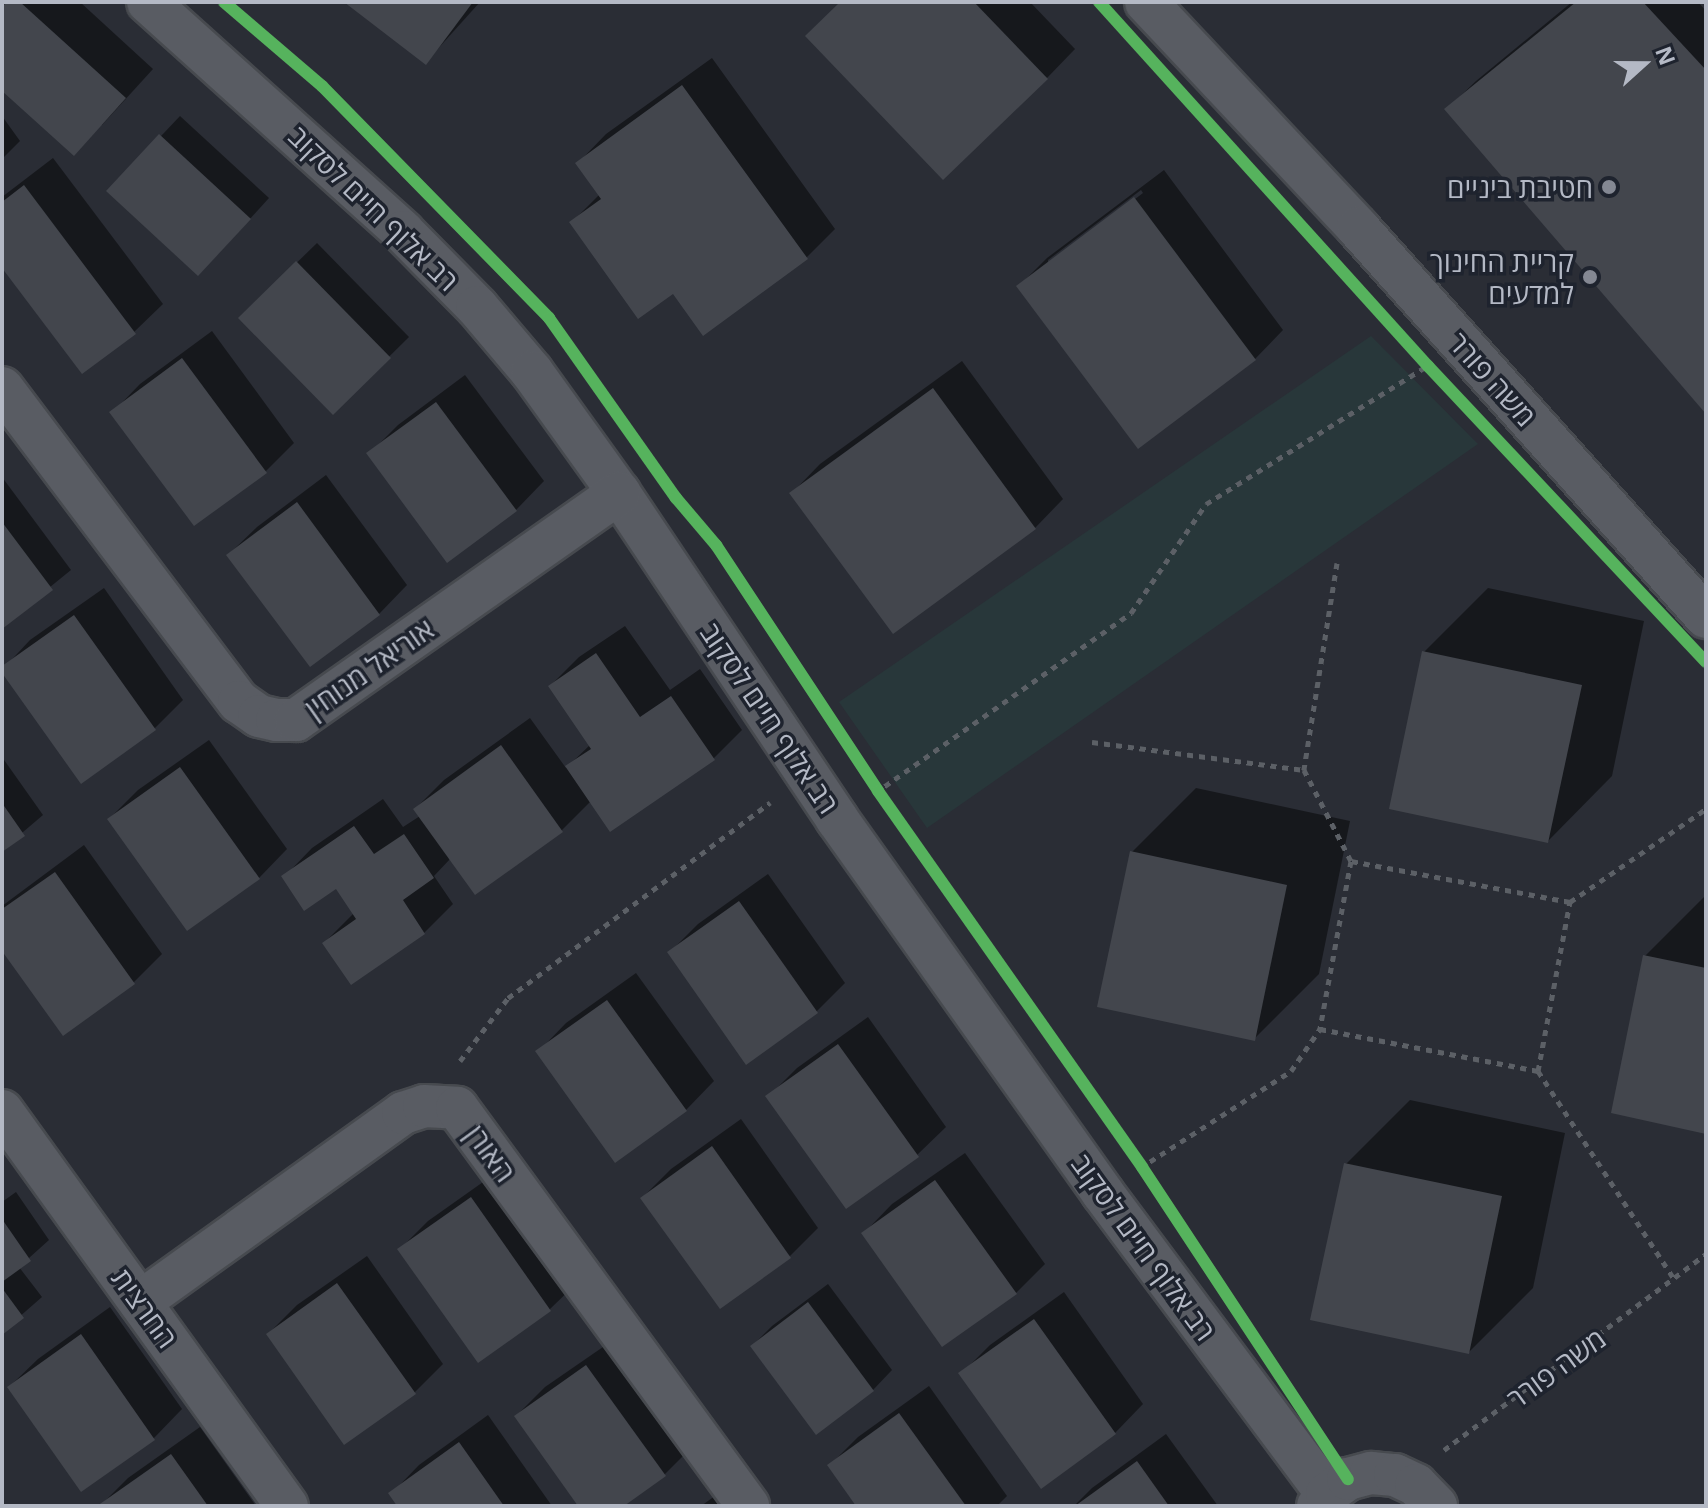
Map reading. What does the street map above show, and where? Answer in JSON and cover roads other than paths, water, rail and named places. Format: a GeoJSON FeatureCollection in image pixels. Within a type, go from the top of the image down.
{"type":"FeatureCollection","features":[{"type":"Feature","properties":{"kind":"street","name":"רב אלוף חיים לסקוב"},"geometry":{"type":"LineString","coordinates":[[148,2],[302,139],[477,307],[532,372],[619,493],[810,774],[837,819],[1323,1500]]}},
{"type":"Feature","properties":{"kind":"street","name":"משה פורר"},"geometry":{"type":"LineString","coordinates":[[1146,2],[1358,228],[1706,617]]}},
{"type":"Feature","properties":{"kind":"street","name":"אוריאל מנוחין"},"geometry":{"type":"LineString","coordinates":[[2,388],[239,702],[259,716],[277,720],[296,720],[619,493]]}},
{"type":"Feature","properties":{"kind":"street","name":"האורן"},"geometry":{"type":"LineString","coordinates":[[140,1302],[403,1113],[424,1106],[457,1108],[748,1506]]}},
{"type":"Feature","properties":{"kind":"street","name":"החרצית"},"geometry":{"type":"LineString","coordinates":[[2,1111],[287,1506]]}},
{"type":"Feature","properties":{"kind":"street"},"geometry":{"type":"LineString","coordinates":[[1323,1500],[1348,1479],[1371,1473],[1404,1479],[1416,1485],[1436,1506]]}},
{"type":"Feature","properties":{"kind":"place","name":"חטיבת ביניים"},"geometry":{"type":"Point","coordinates":[1609,187]}},
{"type":"Feature","properties":{"kind":"place","name":"קריית החינוך למדעים"},"geometry":{"type":"Point","coordinates":[1590,277]}}]}
